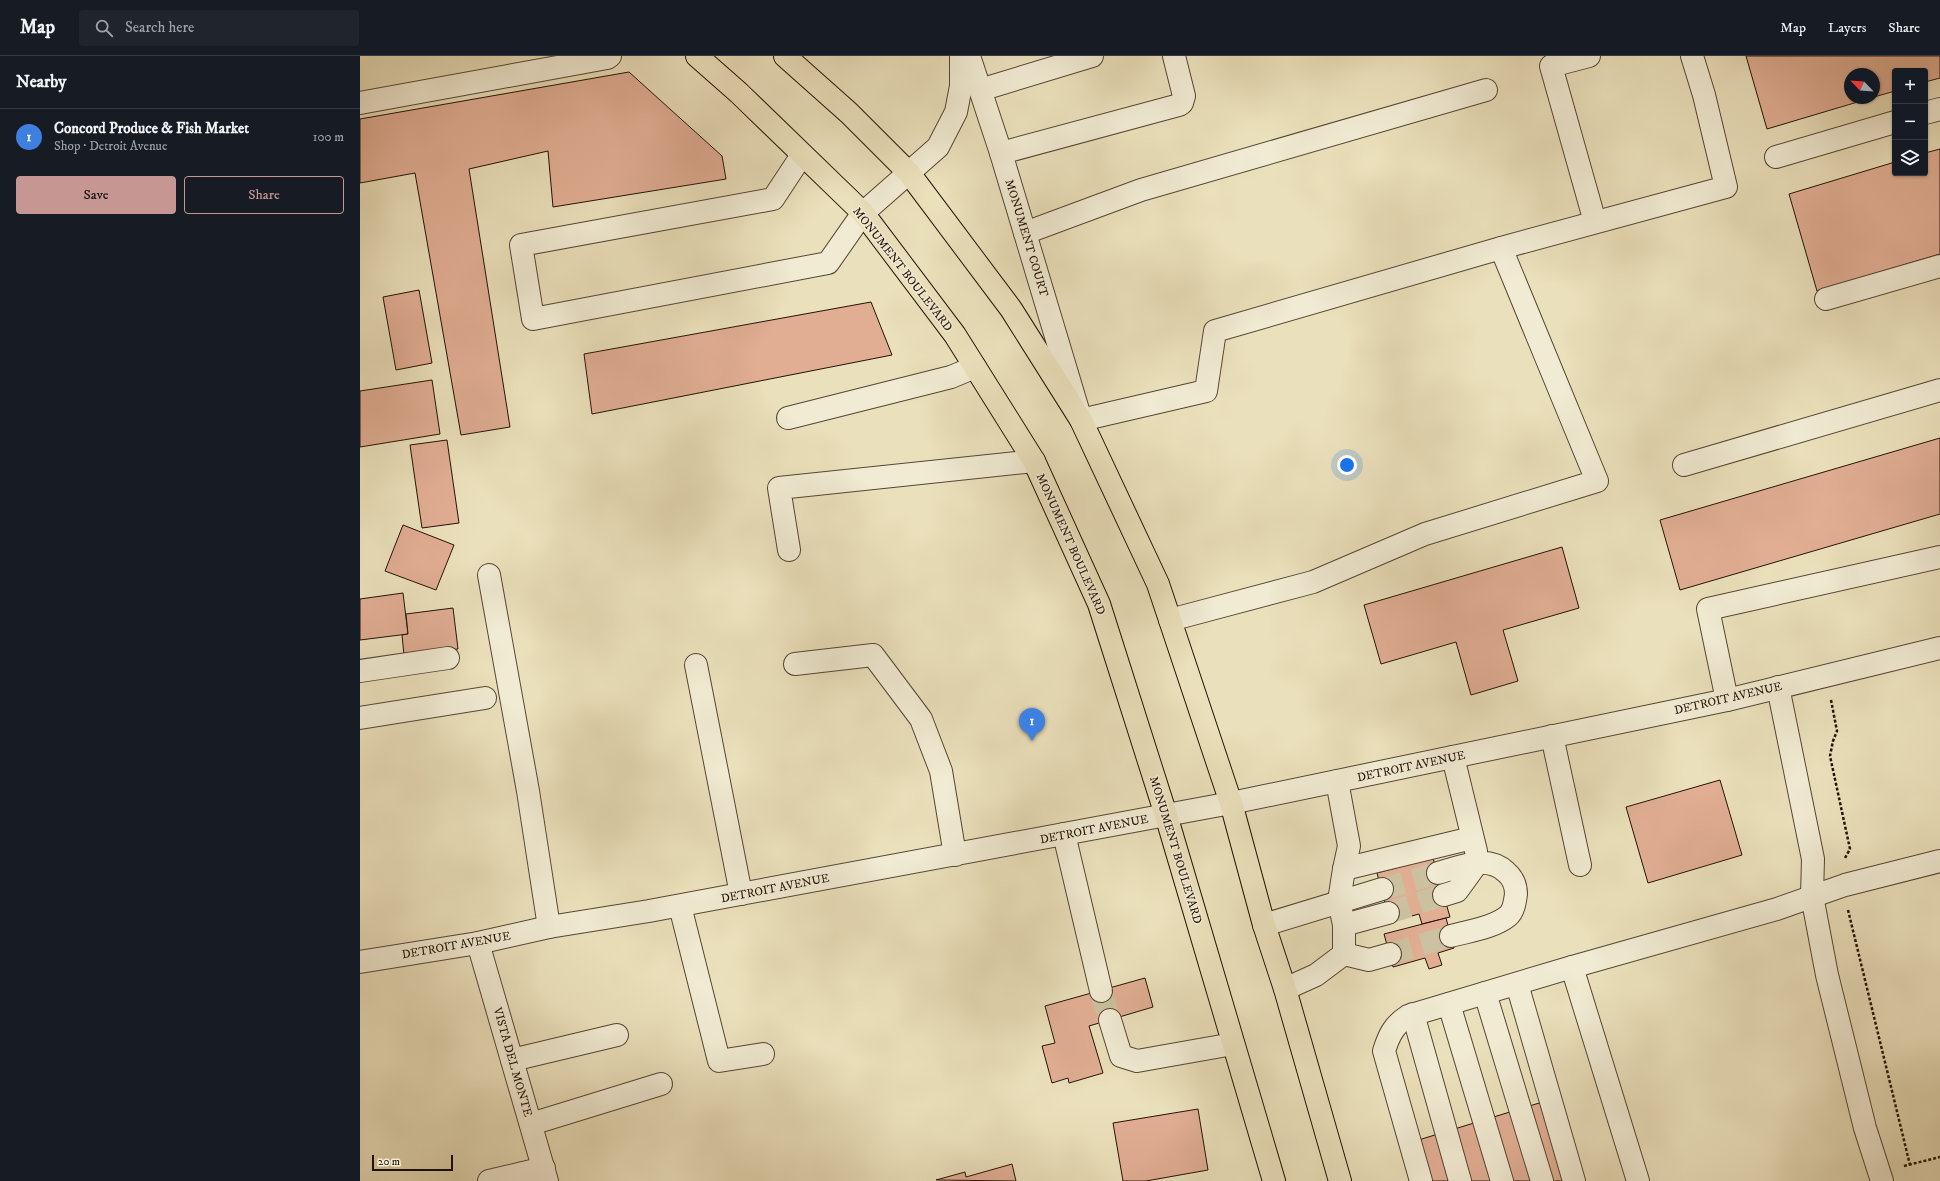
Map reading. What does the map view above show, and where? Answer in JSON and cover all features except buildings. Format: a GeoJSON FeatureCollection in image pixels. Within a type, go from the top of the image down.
{"type":"FeatureCollection","features":[{"type":"Feature","properties":{"kind":"main road","name":"MONUMENT BOULEVARD"},"geometry":{"type":"LineString","coordinates":[[697,56],[739,94],[863,213],[955,335],[1034,461],[1099,604],[1166,815],[1274,1181]]}},
{"type":"Feature","properties":{"kind":"main road"},"geometry":{"type":"LineString","coordinates":[[785,56],[849,113],[909,173],[1011,309],[1081,420],[1158,584],[1231,803],[1264,925],[1285,989],[1340,1181]]}},
{"type":"Feature","properties":{"kind":"street"},"geometry":{"type":"LineString","coordinates":[[360,103],[607,58],[610,56]]}},
{"type":"Feature","properties":{"kind":"street"},"geometry":{"type":"LineString","coordinates":[[802,155],[773,199],[521,245],[533,319],[828,262],[863,213],[938,147],[956,112],[961,86],[961,56]]}},
{"type":"Feature","properties":{"kind":"street","name":"MONUMENT COURT"},"geometry":{"type":"LineString","coordinates":[[969,56],[1001,153],[1081,420]]}},
{"type":"Feature","properties":{"kind":"street"},"geometry":{"type":"LineString","coordinates":[[980,90],[1092,56]]}},
{"type":"Feature","properties":{"kind":"street"},"geometry":{"type":"LineString","coordinates":[[1001,153],[1179,105],[1184,100],[1184,96],[1174,56]]}},
{"type":"Feature","properties":{"kind":"street"},"geometry":{"type":"LineString","coordinates":[[1589,56],[1551,66],[1595,222]]}},
{"type":"Feature","properties":{"kind":"street"},"geometry":{"type":"LineString","coordinates":[[1081,420],[1206,391],[1215,331],[1502,248],[1726,187],[1704,95],[1692,56]]}},
{"type":"Feature","properties":{"kind":"street"},"geometry":{"type":"LineString","coordinates":[[1025,232],[1141,190],[1486,90]]}},
{"type":"Feature","properties":{"kind":"street"},"geometry":{"type":"LineString","coordinates":[[1928,112],[1940,109]]}},
{"type":"Feature","properties":{"kind":"street"},"geometry":{"type":"LineString","coordinates":[[1776,157],[1892,123]]}},
{"type":"Feature","properties":{"kind":"street"},"geometry":{"type":"LineString","coordinates":[[1170,620],[1313,582],[1425,534],[1597,481],[1502,248]]}},
{"type":"Feature","properties":{"kind":"street"},"geometry":{"type":"LineString","coordinates":[[1826,299],[1940,266]]}},
{"type":"Feature","properties":{"kind":"street"},"geometry":{"type":"LineString","coordinates":[[788,418],[951,377],[975,367]]}},
{"type":"Feature","properties":{"kind":"street"},"geometry":{"type":"LineString","coordinates":[[1684,465],[1940,390]]}},
{"type":"Feature","properties":{"kind":"street"},"geometry":{"type":"LineString","coordinates":[[789,550],[778,488],[1034,461]]}},
{"type":"Feature","properties":{"kind":"street"},"geometry":{"type":"LineString","coordinates":[[1727,700],[1708,609],[1940,558]]}},
{"type":"Feature","properties":{"kind":"street"},"geometry":{"type":"LineString","coordinates":[[489,575],[528,791],[549,927]]}},
{"type":"Feature","properties":{"kind":"street","name":"DETROIT AVENUE"},"geometry":{"type":"LineString","coordinates":[[360,962],[478,943],[549,927],[680,906],[1231,803],[1727,700],[1940,648]]}},
{"type":"Feature","properties":{"kind":"street"},"geometry":{"type":"LineString","coordinates":[[795,664],[873,655],[921,719],[941,770],[955,855]]}},
{"type":"Feature","properties":{"kind":"street"},"geometry":{"type":"LineString","coordinates":[[360,671],[448,658]]}},
{"type":"Feature","properties":{"kind":"street"},"geometry":{"type":"LineString","coordinates":[[696,665],[741,894]]}},
{"type":"Feature","properties":{"kind":"street"},"geometry":{"type":"LineString","coordinates":[[1778,687],[1813,859],[1812,896],[1827,975],[1864,1128],[1882,1181]]}},
{"type":"Feature","properties":{"kind":"street"},"geometry":{"type":"LineString","coordinates":[[360,718],[485,698]]}},
{"type":"Feature","properties":{"kind":"street"},"geometry":{"type":"LineString","coordinates":[[1552,736],[1580,865]]}},
{"type":"Feature","properties":{"kind":"street"},"geometry":{"type":"LineString","coordinates":[[1444,895],[1457,891],[1478,862],[1453,757]]}},
{"type":"Feature","properties":{"kind":"street"},"geometry":{"type":"LineString","coordinates":[[1337,781],[1349,846],[1339,901],[1344,926],[1344,954]]}},
{"type":"Feature","properties":{"kind":"street"},"geometry":{"type":"LineString","coordinates":[[1064,834],[1101,991]]}},
{"type":"Feature","properties":{"kind":"street"},"geometry":{"type":"LineString","coordinates":[[1344,869],[1472,838]]}},
{"type":"Feature","properties":{"kind":"street"},"geometry":{"type":"LineString","coordinates":[[1421,1181],[1384,1051],[1389,1034],[1398,1022],[1413,1014],[1777,909],[1845,885],[1940,861]]}},
{"type":"Feature","properties":{"kind":"street"},"geometry":{"type":"LineString","coordinates":[[1438,873],[1478,862],[1499,865],[1513,879],[1516,891],[1515,902],[1510,915],[1498,923],[1451,936]]}},
{"type":"Feature","properties":{"kind":"street"},"geometry":{"type":"LineString","coordinates":[[1264,925],[1382,889]]}},
{"type":"Feature","properties":{"kind":"street"},"geometry":{"type":"LineString","coordinates":[[680,906],[720,1061],[763,1054]]}},
{"type":"Feature","properties":{"kind":"street"},"geometry":{"type":"LineString","coordinates":[[1344,926],[1388,913]]}},
{"type":"Feature","properties":{"kind":"street","name":"VISTA DEL MONTE"},"geometry":{"type":"LineString","coordinates":[[478,943],[546,1174]]}},
{"type":"Feature","properties":{"kind":"street"},"geometry":{"type":"LineString","coordinates":[[1285,989],[1316,975],[1344,954]]}},
{"type":"Feature","properties":{"kind":"street"},"geometry":{"type":"LineString","coordinates":[[1344,954],[1369,960],[1390,954]]}},
{"type":"Feature","properties":{"kind":"street"},"geometry":{"type":"LineString","coordinates":[[1572,967],[1638,1181]]}},
{"type":"Feature","properties":{"kind":"street"},"geometry":{"type":"LineString","coordinates":[[1517,984],[1574,1181]]}},
{"type":"Feature","properties":{"kind":"street"},"geometry":{"type":"LineString","coordinates":[[1486,992],[1542,1181]]}},
{"type":"Feature","properties":{"kind":"street"},"geometry":{"type":"LineString","coordinates":[[1449,1004],[1502,1181]]}},
{"type":"Feature","properties":{"kind":"street"},"geometry":{"type":"LineString","coordinates":[[1413,1014],[1460,1181]]}},
{"type":"Feature","properties":{"kind":"street"},"geometry":{"type":"LineString","coordinates":[[1110,1020],[1121,1056],[1137,1061],[1233,1044]]}},
{"type":"Feature","properties":{"kind":"street"},"geometry":{"type":"LineString","coordinates":[[512,1060],[618,1035]]}},
{"type":"Feature","properties":{"kind":"street"},"geometry":{"type":"LineString","coordinates":[[531,1124],[661,1084]]}},
{"type":"Feature","properties":{"kind":"street"},"geometry":{"type":"LineString","coordinates":[[489,1181],[546,1174]]}},
{"type":"Feature","properties":{"kind":"path"},"geometry":{"type":"LineString","coordinates":[[1826,677],[1837,731],[1830,756],[1850,849],[1843,862],[1846,903],[1910,1164]]}},
{"type":"Feature","properties":{"kind":"tunnel"},"geometry":{"type":"LineString","coordinates":[[1382,889],[1438,873]]}},
{"type":"Feature","properties":{"kind":"tunnel"},"geometry":{"type":"LineString","coordinates":[[1388,913],[1444,895]]}},
{"type":"Feature","properties":{"kind":"tunnel"},"geometry":{"type":"LineString","coordinates":[[1390,954],[1451,936]]}},
{"type":"Feature","properties":{"kind":"tunnel"},"geometry":{"type":"LineString","coordinates":[[1101,991],[1110,1020]]}},
{"type":"Feature","properties":{"kind":"place","name":"Concord Produce & Fish Market"},"geometry":{"type":"Point","coordinates":[1032,741]}}]}
